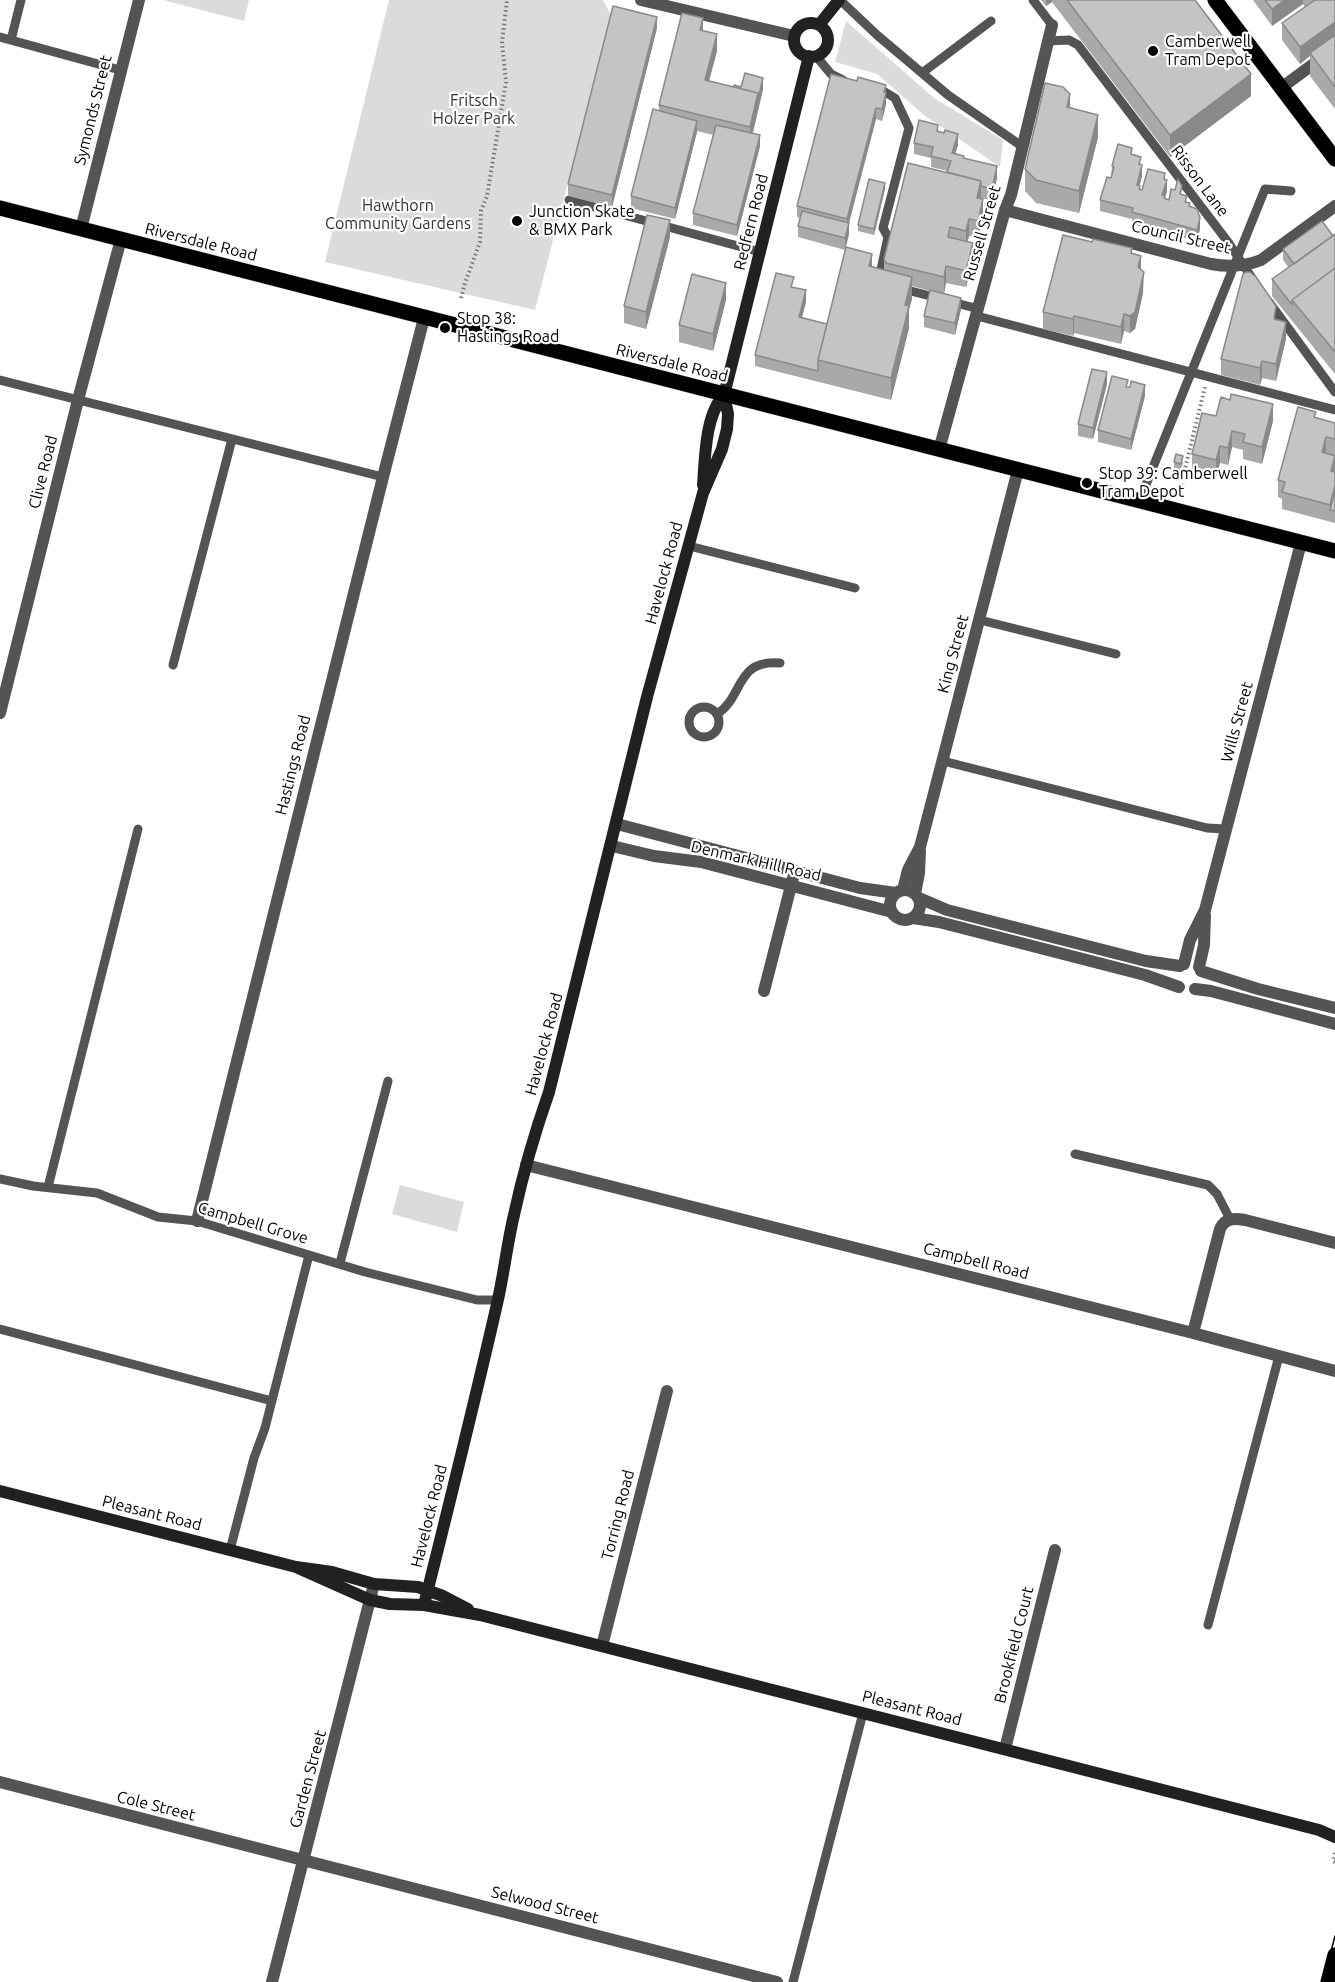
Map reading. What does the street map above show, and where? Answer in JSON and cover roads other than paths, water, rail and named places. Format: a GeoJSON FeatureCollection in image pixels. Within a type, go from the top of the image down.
{"type":"FeatureCollection","features":[{"type":"Feature","properties":{"kind":"main road"},"geometry":{"type":"LineString","coordinates":[[1215,0],[1335,159]]}},
{"type":"Feature","properties":{"kind":"main road","name":"Riversdale Road"},"geometry":{"type":"LineString","coordinates":[[0,208],[1335,551]]}},
{"type":"Feature","properties":{"kind":"main road"},"geometry":{"type":"LineString","coordinates":[[1328,1982],[1335,1956]]}},
{"type":"Feature","properties":{"kind":"street","name":"Symonds Street"},"geometry":{"type":"LineString","coordinates":[[81,229],[139,0]]}},
{"type":"Feature","properties":{"kind":"street"},"geometry":{"type":"LineString","coordinates":[[641,0],[794,36]]}},
{"type":"Feature","properties":{"kind":"street"},"geometry":{"type":"LineString","coordinates":[[819,25],[839,0]]}},
{"type":"Feature","properties":{"kind":"street"},"geometry":{"type":"LineString","coordinates":[[813,23],[819,25],[827,33],[828,43],[824,51],[813,56],[802,54],[797,50],[794,36],[804,24],[813,23]]}},
{"type":"Feature","properties":{"kind":"street","name":"Russell Street"},"geometry":{"type":"LineString","coordinates":[[939,450],[1011,195],[1052,25]]}},
{"type":"Feature","properties":{"kind":"street"},"geometry":{"type":"LineString","coordinates":[[1281,88],[1335,48]]}},
{"type":"Feature","properties":{"kind":"street","name":"Redfern Road"},"geometry":{"type":"LineString","coordinates":[[724,395],[813,56]]}},
{"type":"Feature","properties":{"kind":"street","name":"Council Street"},"geometry":{"type":"LineString","coordinates":[[1005,210],[1211,264],[1254,262],[1270,254],[1335,207]]}},
{"type":"Feature","properties":{"kind":"street","name":"Clive Road"},"geometry":{"type":"LineString","coordinates":[[0,714],[78,400],[121,239]]}},
{"type":"Feature","properties":{"kind":"street","name":"Hastings Road"},"geometry":{"type":"LineString","coordinates":[[197,1221],[424,318]]}},
{"type":"Feature","properties":{"kind":"street","name":"Havelock Road"},"geometry":{"type":"LineString","coordinates":[[424,1605],[498,1300],[526,1165],[549,1092],[612,846],[647,697],[703,493],[705,450],[714,408],[724,395]]}},
{"type":"Feature","properties":{"kind":"street","name":"King Street"},"geometry":{"type":"LineString","coordinates":[[908,894],[908,870],[920,847],[1018,470]]}},
{"type":"Feature","properties":{"kind":"street","name":"Wills Street"},"geometry":{"type":"LineString","coordinates":[[1182,965],[1190,940],[1205,910],[1301,543]]}},
{"type":"Feature","properties":{"kind":"street","name":"Denmark Hill Road"},"geometry":{"type":"LineString","coordinates":[[617,824],[860,888],[908,894],[957,912],[1146,960],[1182,965]]}},
{"type":"Feature","properties":{"kind":"street","name":"Denmark Hill Road"},"geometry":{"type":"LineString","coordinates":[[612,846],[654,856],[701,862],[892,912]]}},
{"type":"Feature","properties":{"kind":"street"},"geometry":{"type":"LineString","coordinates":[[764,991],[795,871]]}},
{"type":"Feature","properties":{"kind":"street"},"geometry":{"type":"LineString","coordinates":[[913,918],[920,909],[908,894],[890,903],[892,912],[902,920],[913,918],[939,922],[1133,972],[1188,990],[1200,984],[1202,980],[1200,969]]}},
{"type":"Feature","properties":{"kind":"street","name":"Wills Street"},"geometry":{"type":"LineString","coordinates":[[1200,969],[1204,945],[1205,910]]}},
{"type":"Feature","properties":{"kind":"street"},"geometry":{"type":"LineString","coordinates":[[1179,987],[1175,974],[1182,965],[1191,963],[1200,969],[1258,989],[1335,1008]]}},
{"type":"Feature","properties":{"kind":"street"},"geometry":{"type":"LineString","coordinates":[[1195,988],[1335,1024]]}},
{"type":"Feature","properties":{"kind":"street","name":"Campbell Road"},"geometry":{"type":"LineString","coordinates":[[526,1165],[1335,1371]]}},
{"type":"Feature","properties":{"kind":"street"},"geometry":{"type":"LineString","coordinates":[[1193,1333],[1222,1224],[1230,1219],[1245,1220],[1335,1243]]}},
{"type":"Feature","properties":{"kind":"street","name":"Torring Road"},"geometry":{"type":"LineString","coordinates":[[602,1646],[667,1391]]}},
{"type":"Feature","properties":{"kind":"street","name":"Pleasant Road"},"geometry":{"type":"LineString","coordinates":[[0,1491],[296,1567],[332,1572],[374,1584],[418,1587],[480,1615]]}},
{"type":"Feature","properties":{"kind":"street","name":"Brookfield Court"},"geometry":{"type":"LineString","coordinates":[[1005,1749],[1055,1550]]}},
{"type":"Feature","properties":{"kind":"street","name":"Pleasant Road"},"geometry":{"type":"LineString","coordinates":[[296,1567],[370,1600],[390,1604],[424,1605],[480,1615],[1319,1830],[1335,1837]]}},
{"type":"Feature","properties":{"kind":"street","name":"Garden Street"},"geometry":{"type":"LineString","coordinates":[[272,1982],[374,1584]]}},
{"type":"Feature","properties":{"kind":"street","name":"Cole Street"},"geometry":{"type":"LineString","coordinates":[[0,1782],[304,1860]]}},
{"type":"Feature","properties":{"kind":"street","name":"Selwood Street"},"geometry":{"type":"LineString","coordinates":[[304,1860],[777,1982]]}},
{"type":"Feature","properties":{"kind":"lane"},"geometry":{"type":"LineString","coordinates":[[11,40],[21,0]]}},
{"type":"Feature","properties":{"kind":"lane"},"geometry":{"type":"LineString","coordinates":[[839,0],[948,95],[1023,147]]}},
{"type":"Feature","properties":{"kind":"lane"},"geometry":{"type":"LineString","coordinates":[[1033,0],[1052,25]]}},
{"type":"Feature","properties":{"kind":"lane"},"geometry":{"type":"LineString","coordinates":[[922,73],[991,21]]}},
{"type":"Feature","properties":{"kind":"lane"},"geometry":{"type":"LineString","coordinates":[[0,37],[120,70]]}},
{"type":"Feature","properties":{"kind":"lane","name":"Risson Lane"},"geometry":{"type":"LineString","coordinates":[[1047,41],[1069,40],[1078,45],[1239,263],[1260,288]]}},
{"type":"Feature","properties":{"kind":"lane"},"geometry":{"type":"LineString","coordinates":[[813,56],[831,74],[885,92],[895,98],[909,129],[883,228],[888,237],[878,278],[881,282],[1192,373],[1335,410]]}},
{"type":"Feature","properties":{"kind":"lane"},"geometry":{"type":"LineString","coordinates":[[1139,502],[1239,263],[1265,189],[1291,191]]}},
{"type":"Feature","properties":{"kind":"lane"},"geometry":{"type":"LineString","coordinates":[[570,200],[760,252]]}},
{"type":"Feature","properties":{"kind":"lane"},"geometry":{"type":"LineString","coordinates":[[1266,297],[1335,392]]}},
{"type":"Feature","properties":{"kind":"lane"},"geometry":{"type":"LineString","coordinates":[[0,380],[383,477]]}},
{"type":"Feature","properties":{"kind":"lane"},"geometry":{"type":"LineString","coordinates":[[173,664],[232,439]]}},
{"type":"Feature","properties":{"kind":"lane"},"geometry":{"type":"LineString","coordinates":[[688,546],[855,588]]}},
{"type":"Feature","properties":{"kind":"lane"},"geometry":{"type":"LineString","coordinates":[[980,620],[1116,654]]}},
{"type":"Feature","properties":{"kind":"lane"},"geometry":{"type":"LineString","coordinates":[[717,714],[728,707],[736,688],[747,673],[759,665],[780,663]]}},
{"type":"Feature","properties":{"kind":"lane"},"geometry":{"type":"LineString","coordinates":[[943,760],[1207,828],[1226,829]]}},
{"type":"Feature","properties":{"kind":"lane"},"geometry":{"type":"LineString","coordinates":[[48,1187],[138,829]]}},
{"type":"Feature","properties":{"kind":"lane"},"geometry":{"type":"LineString","coordinates":[[340,1263],[388,1080]]}},
{"type":"Feature","properties":{"kind":"lane"},"geometry":{"type":"LineString","coordinates":[[1075,1154],[1208,1185],[1217,1194],[1230,1219]]}},
{"type":"Feature","properties":{"kind":"lane","name":"Campbell Grove"},"geometry":{"type":"LineString","coordinates":[[0,1179],[97,1193],[158,1217],[197,1221],[365,1272],[477,1300],[498,1300]]}},
{"type":"Feature","properties":{"kind":"lane"},"geometry":{"type":"LineString","coordinates":[[230,1550],[272,1401],[309,1255]]}},
{"type":"Feature","properties":{"kind":"lane"},"geometry":{"type":"LineString","coordinates":[[0,1329],[272,1401]]}},
{"type":"Feature","properties":{"kind":"lane"},"geometry":{"type":"LineString","coordinates":[[1208,1625],[1279,1356]]}},
{"type":"Feature","properties":{"kind":"lane"},"geometry":{"type":"LineString","coordinates":[[793,1982],[863,1713]]}},
{"type":"Feature","properties":{"kind":"tram line"},"geometry":{"type":"LineString","coordinates":[[0,203],[1335,546]]}},
{"type":"Feature","properties":{"kind":"tram line"},"geometry":{"type":"LineString","coordinates":[[0,213],[1335,556]]}},
{"type":"Feature","properties":{"kind":"tram line"},"geometry":{"type":"LineString","coordinates":[[1323,1982],[1335,1936]]}},
{"type":"Feature","properties":{"kind":"tram line"},"geometry":{"type":"LineString","coordinates":[[1333,1982],[1335,1975]]}},
{"type":"Feature","properties":{"kind":"place","name":"Camberwell Tram Depot"},"geometry":{"type":"Point","coordinates":[1153,51]}},
{"type":"Feature","properties":{"kind":"place","name":"Junction Skate & BMX Park"},"geometry":{"type":"Point","coordinates":[517,221]}},
{"type":"Feature","properties":{"kind":"place","name":"Stop 38: Hastings Road"},"geometry":{"type":"Point","coordinates":[445,328]}},
{"type":"Feature","properties":{"kind":"place","name":"Stop 39: Camberwell Tram Depot"},"geometry":{"type":"Point","coordinates":[1087,483]}},
{"type":"Feature","properties":{"kind":"park label","name":"Fritsch Holzer Park"},"geometry":{"type":"Point","coordinates":[474,110]}},
{"type":"Feature","properties":{"kind":"park label","name":"Hawthorn Community Gardens"},"geometry":{"type":"Point","coordinates":[398,215]}}]}
